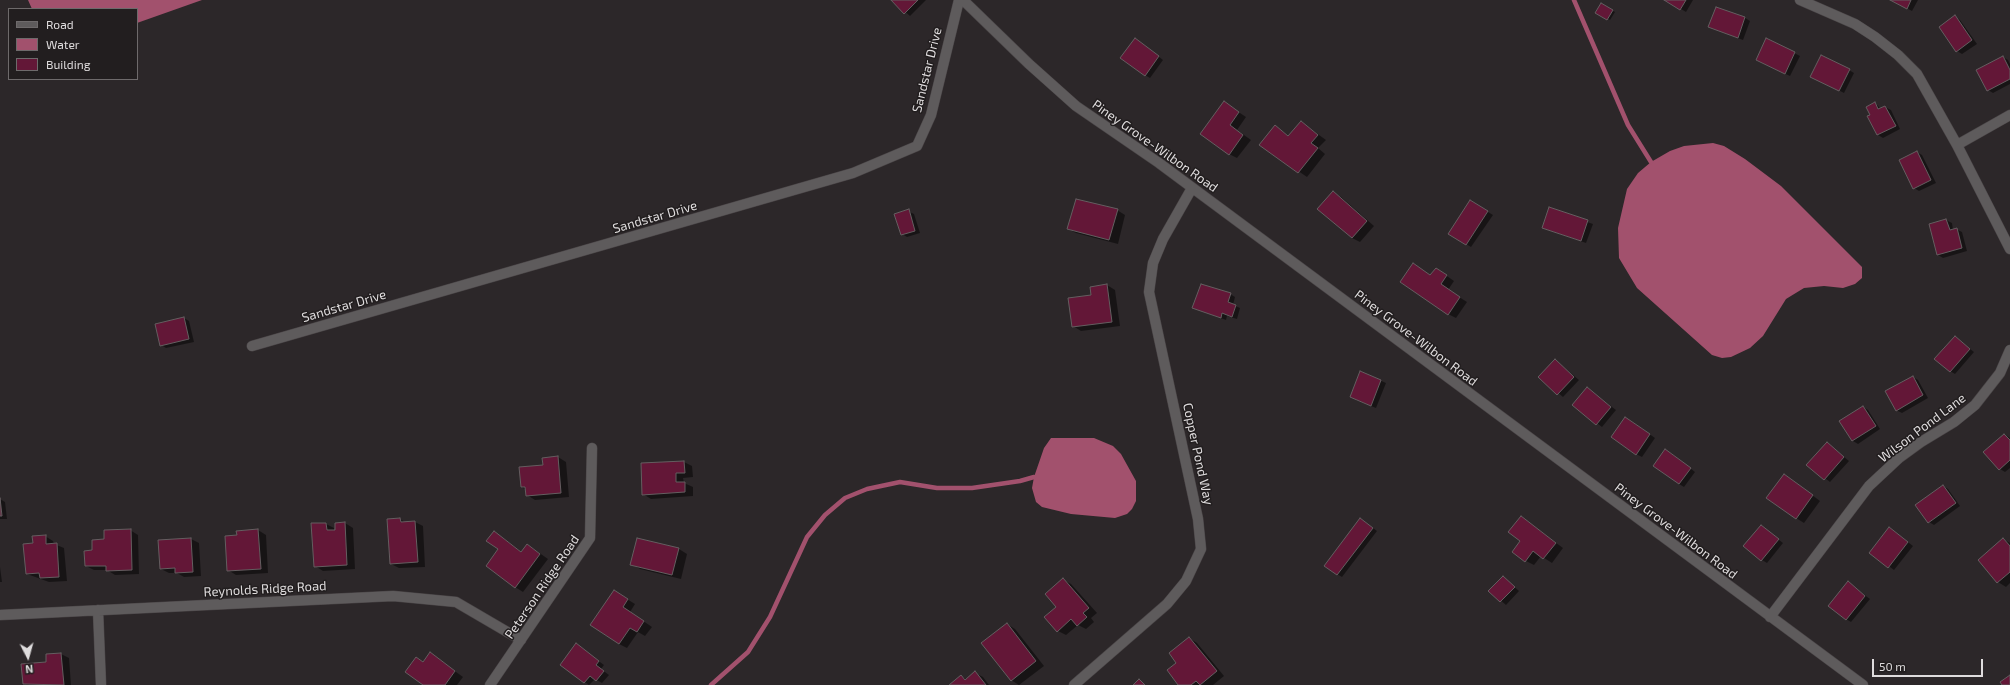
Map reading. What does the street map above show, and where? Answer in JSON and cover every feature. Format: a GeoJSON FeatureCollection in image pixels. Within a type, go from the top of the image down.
{"type":"FeatureCollection","features":[{"type":"Feature","properties":{"kind":"street","name":"Sandstar Drive"},"geometry":{"type":"LineString","coordinates":[[252,346],[853,173],[917,146],[931,115],[959,0]]}},
{"type":"Feature","properties":{"kind":"street","name":"Piney Grove-Wilbon Road"},"geometry":{"type":"LineString","coordinates":[[963,0],[1029,64],[1076,106],[1192,188],[1863,685]]}},
{"type":"Feature","properties":{"kind":"street"},"geometry":{"type":"LineString","coordinates":[[1800,0],[1855,24],[1888,46],[1916,74],[1957,145],[2010,250]]}},
{"type":"Feature","properties":{"kind":"street"},"geometry":{"type":"LineString","coordinates":[[1957,145],[2010,115]]}},
{"type":"Feature","properties":{"kind":"street","name":"Copper Pond Way"},"geometry":{"type":"LineString","coordinates":[[1074,685],[1167,604],[1186,581],[1201,549],[1198,519],[1149,292],[1153,263],[1163,239],[1192,188]]}},
{"type":"Feature","properties":{"kind":"street","name":"Wilson Pond Lane"},"geometry":{"type":"LineString","coordinates":[[1770,617],[1865,491],[1899,458],[1921,442],[1954,422],[1975,405],[2000,374],[2010,350]]}},
{"type":"Feature","properties":{"kind":"street","name":"Peterson Ridge Road"},"geometry":{"type":"LineString","coordinates":[[490,685],[590,538],[592,448]]}},
{"type":"Feature","properties":{"kind":"street","name":"Reynolds Ridge Road"},"geometry":{"type":"LineString","coordinates":[[0,615],[393,596],[456,602],[521,640]]}},
{"type":"Feature","properties":{"kind":"street"},"geometry":{"type":"LineString","coordinates":[[98,610],[101,685]]}},
{"type":"Feature","properties":{"kind":"water"},"geometry":{"type":"Polygon","coordinates":[[[28,0],[202,0],[138,23],[138,8],[32,8],[28,0]]]}},
{"type":"Feature","properties":{"kind":"water"},"geometry":{"type":"Polygon","coordinates":[[[1713,143],[1724,146],[1745,159],[1781,186],[1862,267],[1862,278],[1855,284],[1843,288],[1824,286],[1804,288],[1786,299],[1763,336],[1750,348],[1731,357],[1722,358],[1712,355],[1637,288],[1619,258],[1618,228],[1627,189],[1638,173],[1651,162],[1670,151],[1684,146],[1713,143]]]}},
{"type":"Feature","properties":{"kind":"water"},"geometry":{"type":"Polygon","coordinates":[[[1051,438],[1094,438],[1113,446],[1121,454],[1136,481],[1136,501],[1132,509],[1127,514],[1115,518],[1071,514],[1042,507],[1036,502],[1032,488],[1034,477],[1044,448],[1051,438]]]}},
{"type":"Feature","properties":{"kind":"building"},"geometry":{"type":"Polygon","coordinates":[[[891,0],[918,0],[904,14],[891,0]]]}},
{"type":"Feature","properties":{"kind":"building"},"geometry":{"type":"Polygon","coordinates":[[[1664,0],[1686,0],[1680,10],[1664,0]]]}},
{"type":"Feature","properties":{"kind":"building"},"geometry":{"type":"Polygon","coordinates":[[[1890,0],[1911,0],[1907,9],[1890,0]]]}},
{"type":"Feature","properties":{"kind":"building"},"geometry":{"type":"Polygon","coordinates":[[[1601,3],[1613,10],[1607,20],[1595,13],[1601,3]]]}},
{"type":"Feature","properties":{"kind":"building"},"geometry":{"type":"Polygon","coordinates":[[[1716,7],[1745,17],[1738,38],[1708,27],[1716,7]]]}},
{"type":"Feature","properties":{"kind":"building"},"geometry":{"type":"Polygon","coordinates":[[[1955,15],[1972,40],[1956,52],[1939,27],[1955,15]]]}},
{"type":"Feature","properties":{"kind":"building"},"geometry":{"type":"Polygon","coordinates":[[[1135,38],[1159,56],[1145,76],[1120,58],[1135,38]]]}},
{"type":"Feature","properties":{"kind":"building"},"geometry":{"type":"Polygon","coordinates":[[[1766,38],[1795,52],[1785,74],[1756,60],[1766,38]]]}},
{"type":"Feature","properties":{"kind":"building"},"geometry":{"type":"Polygon","coordinates":[[[1821,55],[1850,69],[1839,91],[1810,77],[1821,55]]]}},
{"type":"Feature","properties":{"kind":"building"},"geometry":{"type":"Polygon","coordinates":[[[2003,56],[2010,70],[2010,79],[1987,91],[1976,70],[2003,56]]]}},
{"type":"Feature","properties":{"kind":"building"},"geometry":{"type":"Polygon","coordinates":[[[1224,101],[1239,112],[1230,125],[1243,135],[1229,155],[1200,134],[1224,101]]]}},
{"type":"Feature","properties":{"kind":"building"},"geometry":{"type":"Polygon","coordinates":[[[1875,102],[1878,109],[1885,106],[1896,126],[1877,135],[1867,116],[1870,115],[1866,107],[1875,102]]]}},
{"type":"Feature","properties":{"kind":"building"},"geometry":{"type":"Polygon","coordinates":[[[1301,121],[1318,135],[1311,143],[1318,148],[1298,173],[1259,145],[1275,125],[1288,136],[1301,121]]]}},
{"type":"Feature","properties":{"kind":"building"},"geometry":{"type":"Polygon","coordinates":[[[1917,151],[1931,180],[1913,189],[1899,160],[1917,151]]]}},
{"type":"Feature","properties":{"kind":"building"},"geometry":{"type":"Polygon","coordinates":[[[1333,191],[1367,221],[1352,238],[1317,209],[1333,191]]]}},
{"type":"Feature","properties":{"kind":"building"},"geometry":{"type":"Polygon","coordinates":[[[1076,199],[1118,209],[1109,240],[1067,229],[1076,199]]]}},
{"type":"Feature","properties":{"kind":"building"},"geometry":{"type":"Polygon","coordinates":[[[1470,200],[1488,211],[1466,245],[1448,234],[1470,200]]]}},
{"type":"Feature","properties":{"kind":"building"},"geometry":{"type":"Polygon","coordinates":[[[1549,207],[1588,220],[1581,241],[1542,228],[1549,207]]]}},
{"type":"Feature","properties":{"kind":"building"},"geometry":{"type":"Polygon","coordinates":[[[909,209],[915,231],[901,235],[894,214],[909,209]]]}},
{"type":"Feature","properties":{"kind":"building"},"geometry":{"type":"Polygon","coordinates":[[[1946,219],[1950,230],[1957,228],[1962,248],[1937,255],[1929,224],[1946,219]]]}},
{"type":"Feature","properties":{"kind":"building"},"geometry":{"type":"Polygon","coordinates":[[[1413,263],[1430,275],[1436,268],[1447,275],[1441,284],[1460,297],[1448,315],[1400,282],[1413,263]]]}},
{"type":"Feature","properties":{"kind":"building"},"geometry":{"type":"Polygon","coordinates":[[[1107,284],[1112,322],[1072,327],[1068,298],[1091,295],[1090,287],[1107,284]]]}},
{"type":"Feature","properties":{"kind":"building"},"geometry":{"type":"Polygon","coordinates":[[[1201,284],[1231,293],[1228,302],[1236,305],[1232,317],[1222,313],[1221,318],[1192,308],[1201,284]]]}},
{"type":"Feature","properties":{"kind":"building"},"geometry":{"type":"Polygon","coordinates":[[[184,317],[189,339],[160,346],[155,324],[184,317]]]}},
{"type":"Feature","properties":{"kind":"building"},"geometry":{"type":"Polygon","coordinates":[[[1955,336],[1970,349],[1950,372],[1934,359],[1955,336]]]}},
{"type":"Feature","properties":{"kind":"building"},"geometry":{"type":"Polygon","coordinates":[[[1555,359],[1574,377],[1557,395],[1538,377],[1555,359]]]}},
{"type":"Feature","properties":{"kind":"building"},"geometry":{"type":"Polygon","coordinates":[[[1360,371],[1381,380],[1371,406],[1350,397],[1360,371]]]}},
{"type":"Feature","properties":{"kind":"building"},"geometry":{"type":"Polygon","coordinates":[[[1913,376],[1923,395],[1896,411],[1885,391],[1913,376]]]}},
{"type":"Feature","properties":{"kind":"building"},"geometry":{"type":"Polygon","coordinates":[[[1587,387],[1611,407],[1596,425],[1572,405],[1587,387]]]}},
{"type":"Feature","properties":{"kind":"building"},"geometry":{"type":"Polygon","coordinates":[[[1863,406],[1876,426],[1852,441],[1839,421],[1863,406]]]}},
{"type":"Feature","properties":{"kind":"building"},"geometry":{"type":"Polygon","coordinates":[[[1625,417],[1650,434],[1636,455],[1611,437],[1625,417]]]}},
{"type":"Feature","properties":{"kind":"building"},"geometry":{"type":"Polygon","coordinates":[[[2004,434],[2010,440],[2010,460],[1999,470],[1983,452],[2004,434]]]}},
{"type":"Feature","properties":{"kind":"building"},"geometry":{"type":"Polygon","coordinates":[[[1827,442],[1844,457],[1824,480],[1806,465],[1827,442]]]}},
{"type":"Feature","properties":{"kind":"building"},"geometry":{"type":"Polygon","coordinates":[[[1665,449],[1691,468],[1679,484],[1653,466],[1665,449]]]}},
{"type":"Feature","properties":{"kind":"building"},"geometry":{"type":"Polygon","coordinates":[[[558,456],[561,493],[526,496],[525,487],[521,487],[519,467],[543,465],[542,458],[558,456]]]}},
{"type":"Feature","properties":{"kind":"building"},"geometry":{"type":"Polygon","coordinates":[[[684,461],[685,473],[676,473],[676,482],[685,482],[685,492],[642,495],[641,463],[684,461]]]}},
{"type":"Feature","properties":{"kind":"building"},"geometry":{"type":"Polygon","coordinates":[[[1784,474],[1813,495],[1796,519],[1766,498],[1784,474]]]}},
{"type":"Feature","properties":{"kind":"building"},"geometry":{"type":"Polygon","coordinates":[[[1943,485],[1956,503],[1928,523],[1915,505],[1943,485]]]}},
{"type":"Feature","properties":{"kind":"building"},"geometry":{"type":"Polygon","coordinates":[[[0,498],[2,516],[0,516],[0,498]]]}},
{"type":"Feature","properties":{"kind":"building"},"geometry":{"type":"Polygon","coordinates":[[[1521,516],[1556,543],[1543,559],[1533,551],[1525,562],[1512,552],[1520,541],[1508,532],[1521,516]]]}},
{"type":"Feature","properties":{"kind":"building"},"geometry":{"type":"Polygon","coordinates":[[[400,518],[401,522],[415,521],[418,562],[390,564],[387,519],[400,518]]]}},
{"type":"Feature","properties":{"kind":"building"},"geometry":{"type":"Polygon","coordinates":[[[1360,518],[1373,528],[1337,575],[1324,566],[1360,518]]]}},
{"type":"Feature","properties":{"kind":"building"},"geometry":{"type":"Polygon","coordinates":[[[345,522],[347,565],[314,567],[311,523],[326,523],[327,530],[335,530],[335,523],[345,522]]]}},
{"type":"Feature","properties":{"kind":"building"},"geometry":{"type":"Polygon","coordinates":[[[1761,525],[1779,539],[1761,561],[1743,546],[1761,525]]]}},
{"type":"Feature","properties":{"kind":"building"},"geometry":{"type":"Polygon","coordinates":[[[1889,527],[1908,542],[1888,568],[1869,553],[1889,527]]]}},
{"type":"Feature","properties":{"kind":"building"},"geometry":{"type":"Polygon","coordinates":[[[131,529],[132,570],[106,571],[106,566],[85,566],[84,551],[92,550],[92,540],[104,539],[104,530],[131,529]]]}},
{"type":"Feature","properties":{"kind":"building"},"geometry":{"type":"Polygon","coordinates":[[[258,529],[261,569],[227,571],[225,536],[237,535],[236,531],[258,529]]]}},
{"type":"Feature","properties":{"kind":"building"},"geometry":{"type":"Polygon","coordinates":[[[494,531],[521,552],[527,544],[540,554],[515,588],[486,566],[498,549],[486,541],[494,531]]]}},
{"type":"Feature","properties":{"kind":"building"},"geometry":{"type":"Polygon","coordinates":[[[46,535],[46,544],[57,543],[59,577],[40,578],[39,573],[26,574],[23,544],[33,543],[32,536],[46,535]]]}},
{"type":"Feature","properties":{"kind":"building"},"geometry":{"type":"Polygon","coordinates":[[[191,538],[193,572],[175,573],[175,568],[160,569],[158,540],[191,538]]]}},
{"type":"Feature","properties":{"kind":"building"},"geometry":{"type":"Polygon","coordinates":[[[637,538],[679,548],[672,575],[630,565],[637,538]]]}},
{"type":"Feature","properties":{"kind":"building"},"geometry":{"type":"Polygon","coordinates":[[[2003,538],[2010,546],[2010,572],[1997,583],[1978,560],[2003,538]]]}},
{"type":"Feature","properties":{"kind":"building"},"geometry":{"type":"Polygon","coordinates":[[[1503,576],[1515,587],[1500,602],[1488,591],[1503,576]]]}},
{"type":"Feature","properties":{"kind":"building"},"geometry":{"type":"Polygon","coordinates":[[[1063,578],[1089,608],[1083,613],[1087,617],[1077,626],[1071,619],[1057,632],[1044,617],[1056,607],[1045,594],[1063,578]]]}},
{"type":"Feature","properties":{"kind":"building"},"geometry":{"type":"Polygon","coordinates":[[[1848,581],[1865,596],[1846,620],[1828,606],[1848,581]]]}},
{"type":"Feature","properties":{"kind":"building"},"geometry":{"type":"Polygon","coordinates":[[[614,590],[628,599],[623,607],[644,621],[637,632],[630,628],[619,644],[590,625],[614,590]]]}},
{"type":"Feature","properties":{"kind":"building"},"geometry":{"type":"Polygon","coordinates":[[[1007,623],[1036,661],[1011,681],[981,643],[1007,623]]]}},
{"type":"Feature","properties":{"kind":"building"},"geometry":{"type":"Polygon","coordinates":[[[1189,637],[1217,671],[1200,685],[1196,681],[1191,685],[1178,685],[1167,670],[1176,663],[1169,653],[1189,637]]]}},
{"type":"Feature","properties":{"kind":"building"},"geometry":{"type":"Polygon","coordinates":[[[576,643],[599,661],[596,665],[604,671],[596,681],[590,676],[584,683],[560,665],[576,643]]]}},
{"type":"Feature","properties":{"kind":"building"},"geometry":{"type":"Polygon","coordinates":[[[430,652],[455,671],[445,685],[423,685],[405,672],[416,657],[423,662],[430,652]]]}},
{"type":"Feature","properties":{"kind":"building"},"geometry":{"type":"Polygon","coordinates":[[[61,653],[64,685],[23,684],[21,664],[46,662],[46,654],[61,653]]]}},
{"type":"Feature","properties":{"kind":"building"},"geometry":{"type":"Polygon","coordinates":[[[975,671],[986,685],[949,685],[961,675],[965,680],[975,671]]]}},
{"type":"Feature","properties":{"kind":"building"},"geometry":{"type":"Polygon","coordinates":[[[2010,675],[2010,685],[2002,685],[2000,682],[2010,675]]]}},
{"type":"Feature","properties":{"kind":"building"},"geometry":{"type":"Polygon","coordinates":[[[1139,679],[1145,685],[1133,685],[1139,679]]]}},
{"type":"Feature","properties":{"kind":"waterway"},"geometry":{"type":"LineString","coordinates":[[1574,0],[1628,125],[1651,162]]}},
{"type":"Feature","properties":{"kind":"waterway"},"geometry":{"type":"LineString","coordinates":[[711,685],[748,652],[770,617],[807,537],[825,515],[845,498],[867,489],[900,482],[937,488],[972,488],[1020,481],[1034,477]]}}]}
